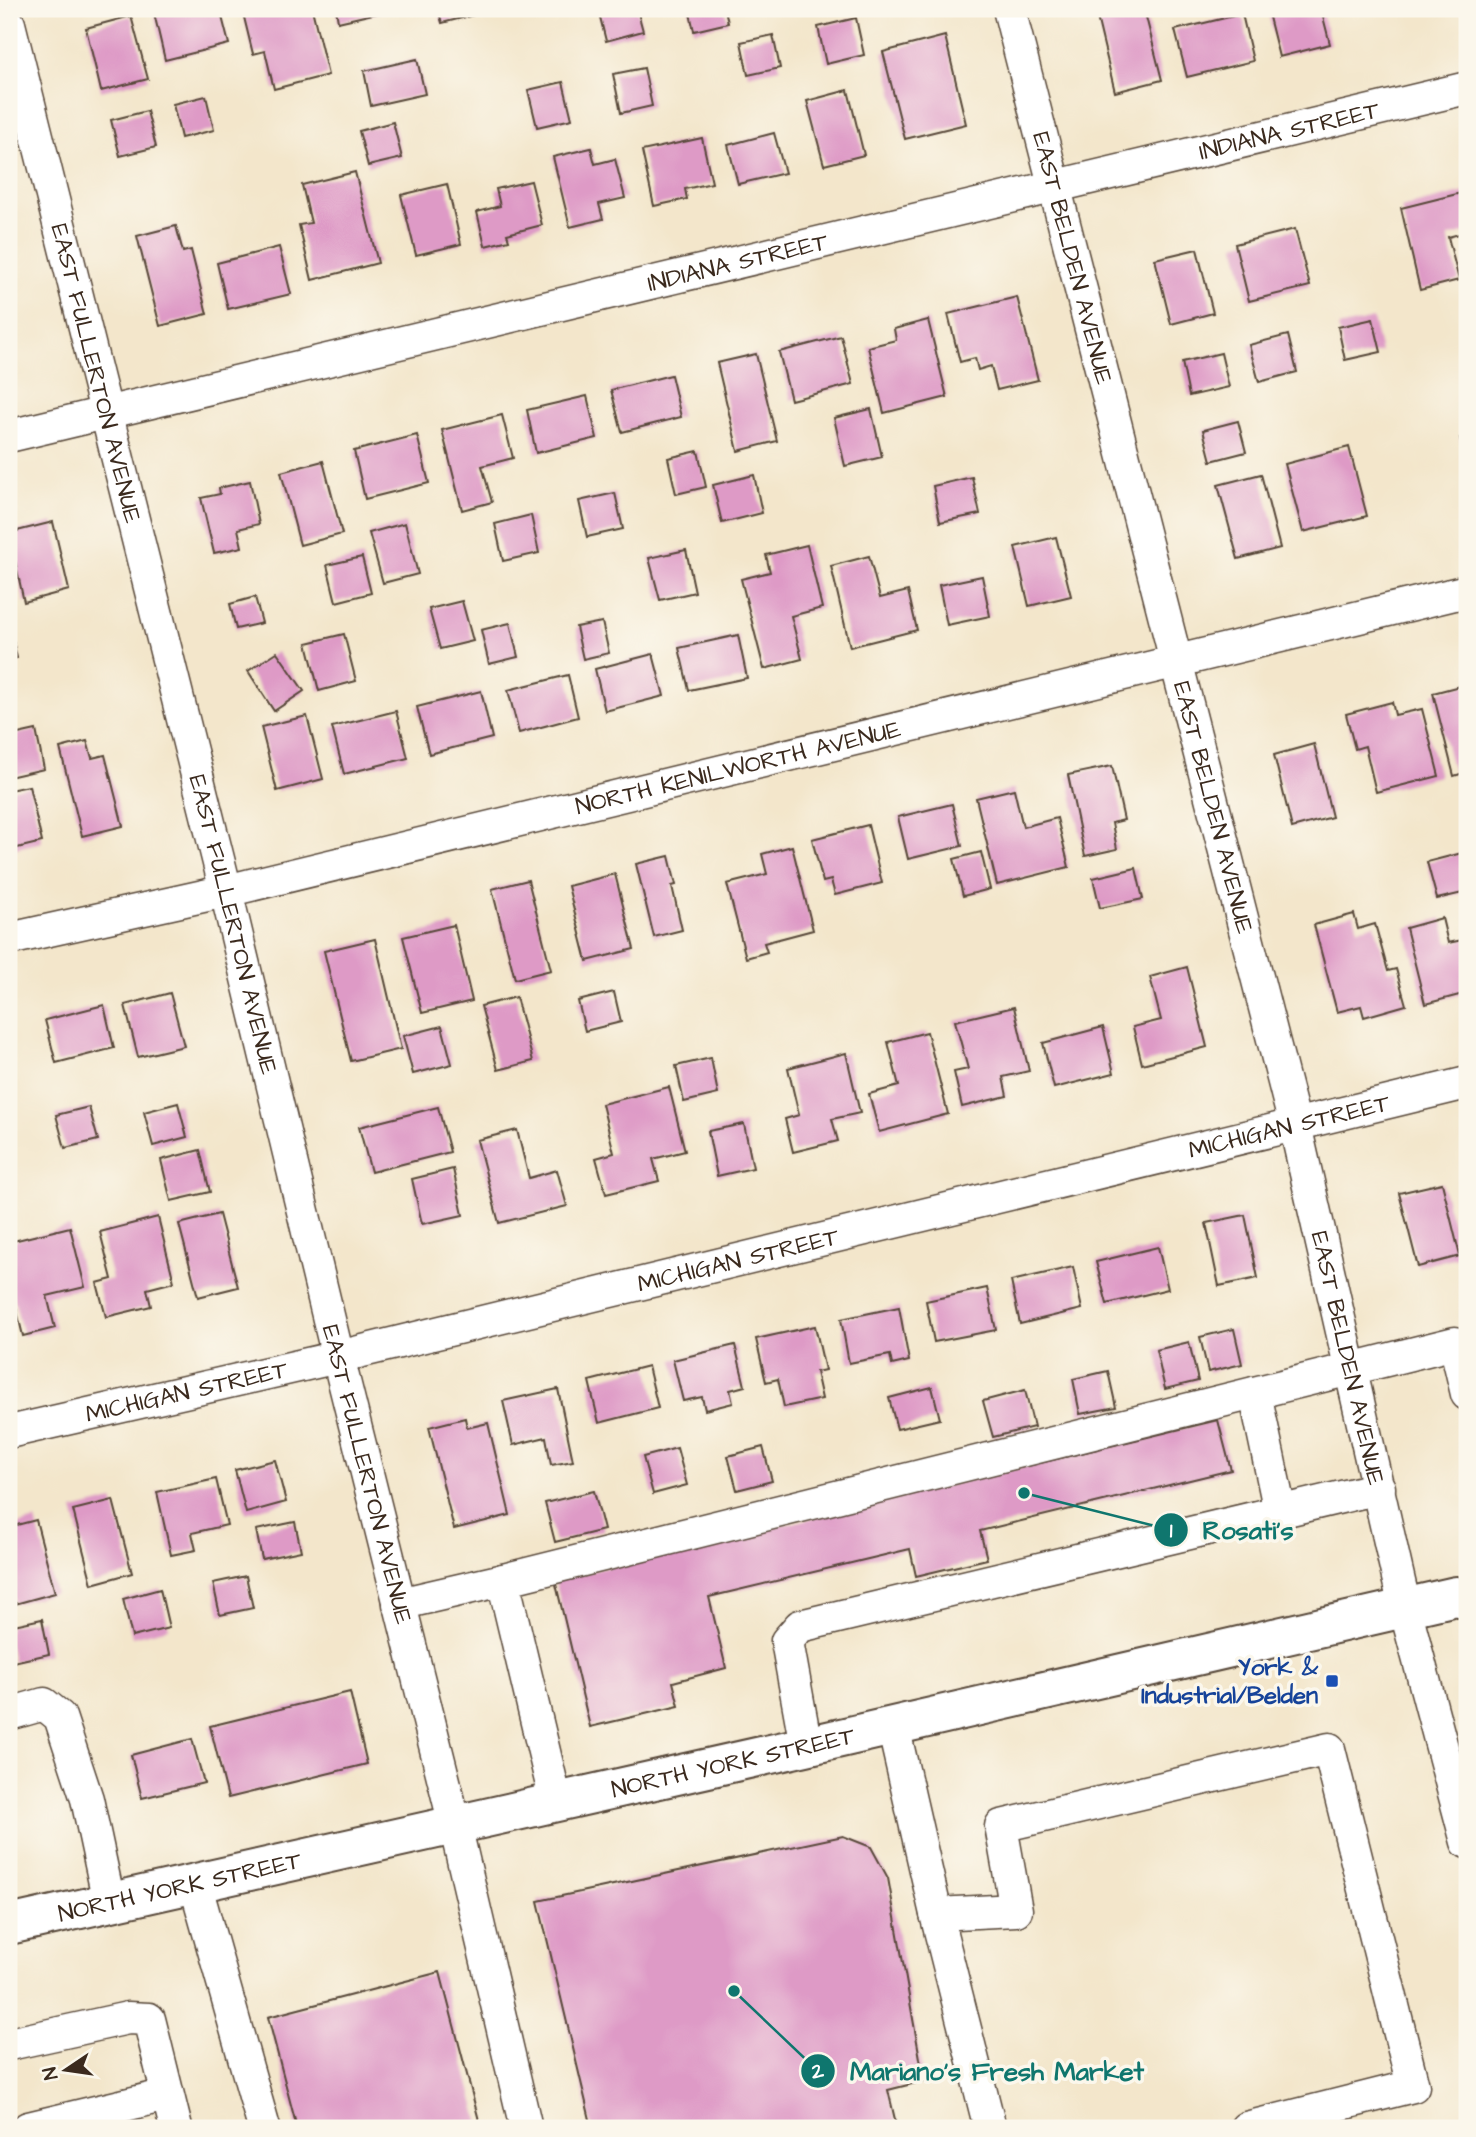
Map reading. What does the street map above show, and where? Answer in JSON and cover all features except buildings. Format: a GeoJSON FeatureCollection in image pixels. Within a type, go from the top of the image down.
{"type":"FeatureCollection","features":[{"type":"Feature","properties":{"kind":"main road","name":"NORTH YORK STREET"},"geometry":{"type":"LineString","coordinates":[[9,1925],[806,1746],[1463,1594]]}},
{"type":"Feature","properties":{"kind":"street","name":"EAST BELDEN AVENUE"},"geometry":{"type":"LineString","coordinates":[[1009,9],[1295,1125],[1405,1608],[1467,1842]]}},
{"type":"Feature","properties":{"kind":"street","name":"EAST FULLERTON AVENUE"},"geometry":{"type":"LineString","coordinates":[[9,24],[226,891],[338,1357],[455,1825],[526,2128]]}},
{"type":"Feature","properties":{"kind":"street","name":"INDIANA STREET"},"geometry":{"type":"LineString","coordinates":[[9,436],[1467,88]]}},
{"type":"Feature","properties":{"kind":"street","name":"NORTH KENILWORTH AVENUE"},"geometry":{"type":"LineString","coordinates":[[9,939],[226,891],[1467,591]]}},
{"type":"Feature","properties":{"kind":"street","name":"MICHIGAN STREET"},"geometry":{"type":"LineString","coordinates":[[9,1432],[338,1357],[1467,1083]]}},
{"type":"Feature","properties":{"kind":"street"},"geometry":{"type":"LineString","coordinates":[[400,1604],[1455,1343],[1467,1394]]}},
{"type":"Feature","properties":{"kind":"street"},"geometry":{"type":"LineString","coordinates":[[1255,1393],[1280,1512]]}},
{"type":"Feature","properties":{"kind":"street"},"geometry":{"type":"LineString","coordinates":[[806,1746],[787,1641],[800,1626],[1379,1488]]}},
{"type":"Feature","properties":{"kind":"street"},"geometry":{"type":"LineString","coordinates":[[503,1580],[556,1802]]}},
{"type":"Feature","properties":{"kind":"street"},"geometry":{"type":"LineString","coordinates":[[9,1714],[44,1704],[60,1717],[87,1799],[109,1902]]}},
{"type":"Feature","properties":{"kind":"street"},"geometry":{"type":"LineString","coordinates":[[893,1726],[936,1914],[990,2128]]}},
{"type":"Feature","properties":{"kind":"street"},"geometry":{"type":"LineString","coordinates":[[936,1914],[1016,1910],[1001,1826],[1329,1749],[1413,2086],[1288,2124],[1246,2128]]}},
{"type":"Feature","properties":{"kind":"street"},"geometry":{"type":"LineString","coordinates":[[195,1883],[264,2128]]}},
{"type":"Feature","properties":{"kind":"street"},"geometry":{"type":"LineString","coordinates":[[9,2044],[128,2018],[149,2019],[176,2128]]}},
{"type":"Feature","properties":{"kind":"street"},"geometry":{"type":"LineString","coordinates":[[28,2128],[167,2095]]}},
{"type":"Feature","properties":{"kind":"place","name":"Rosati's"},"geometry":{"type":"Point","coordinates":[1024,1493]}},
{"type":"Feature","properties":{"kind":"place","name":"York & Industrial/Belden"},"geometry":{"type":"Point","coordinates":[1332,1681]}},
{"type":"Feature","properties":{"kind":"place","name":"Mariano's Fresh Market"},"geometry":{"type":"Point","coordinates":[734,1991]}}]}
